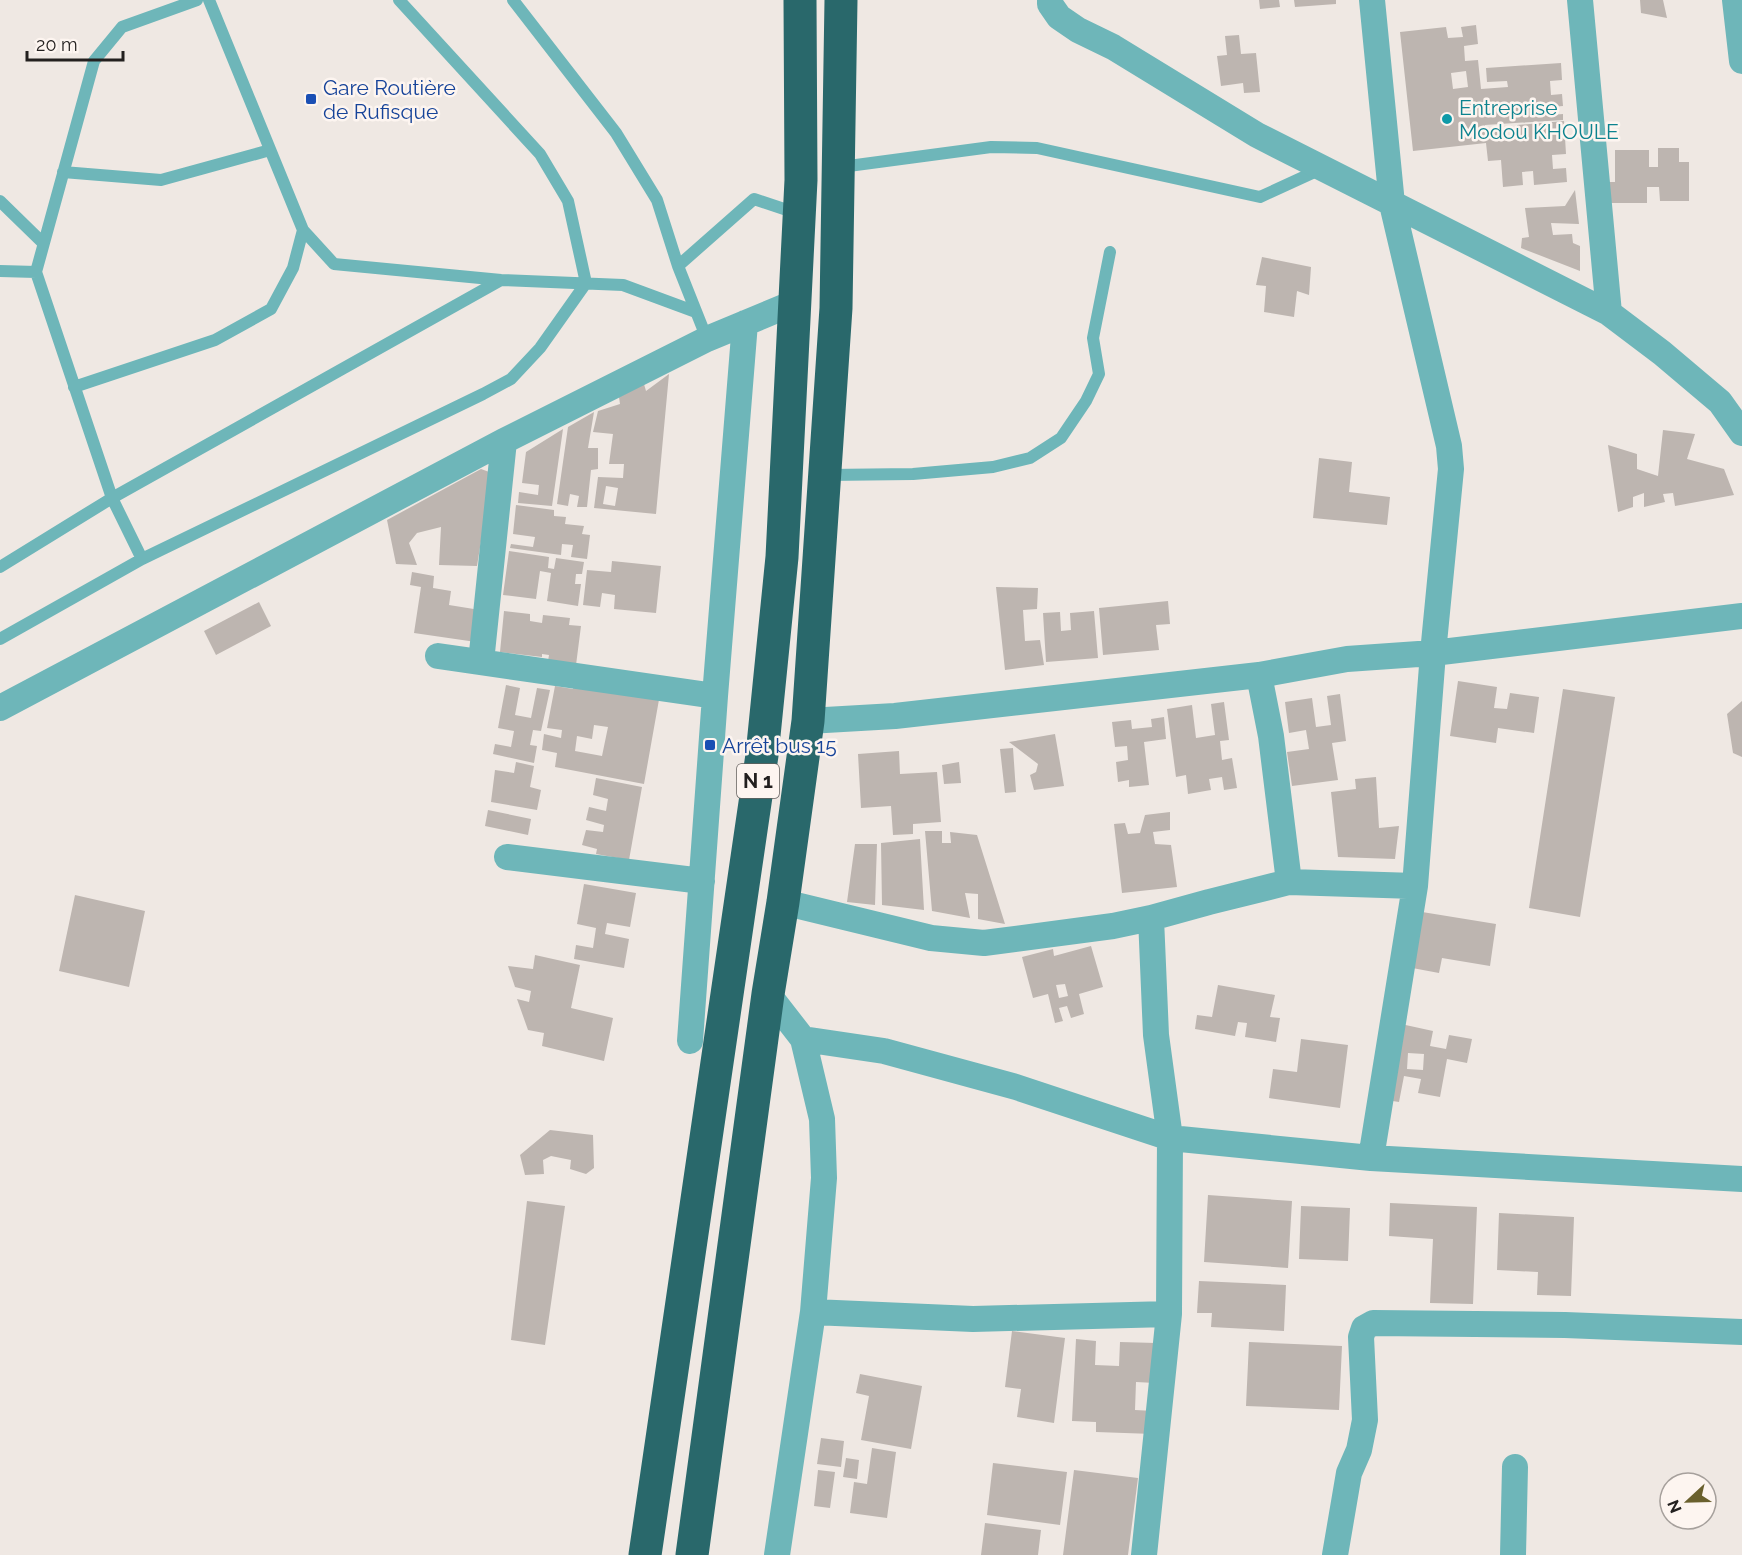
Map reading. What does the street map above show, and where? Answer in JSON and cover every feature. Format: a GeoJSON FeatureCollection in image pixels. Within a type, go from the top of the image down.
{"type":"FeatureCollection","features":[{"type":"Feature","properties":{"kind":"highway","name":"N 1"},"geometry":{"type":"LineString","coordinates":[[645,1555],[762,755],[782,557],[800,214],[800,0]]}},
{"type":"Feature","properties":{"kind":"highway","name":"N 1"},"geometry":{"type":"LineString","coordinates":[[692,1555],[768,994],[808,721],[836,308],[841,0]]}},
{"type":"Feature","properties":{"kind":"street"},"geometry":{"type":"LineString","coordinates":[[1050,0],[1050,4],[1059,17],[1078,30],[1113,47],[1257,135],[1609,313],[1731,401],[1742,433]]}},
{"type":"Feature","properties":{"kind":"street"},"geometry":{"type":"LineString","coordinates":[[1371,1158],[1415,886],[1433,653],[1451,469],[1449,446],[1392,204],[1372,0]]}},
{"type":"Feature","properties":{"kind":"street"},"geometry":{"type":"LineString","coordinates":[[1580,0],[1609,313]]}},
{"type":"Feature","properties":{"kind":"street"},"geometry":{"type":"LineString","coordinates":[[1735,0],[1742,60]]}},
{"type":"Feature","properties":{"kind":"street"},"geometry":{"type":"LineString","coordinates":[[0,708],[504,441],[707,339],[796,302]]}},
{"type":"Feature","properties":{"kind":"street"},"geometry":{"type":"LineString","coordinates":[[690,1041],[745,323]]}},
{"type":"Feature","properties":{"kind":"street"},"geometry":{"type":"LineString","coordinates":[[481,662],[504,441]]}},
{"type":"Feature","properties":{"kind":"street"},"geometry":{"type":"LineString","coordinates":[[808,721],[896,716],[1259,675],[1347,659],[1433,653],[1742,616]]}},
{"type":"Feature","properties":{"kind":"street"},"geometry":{"type":"LineString","coordinates":[[438,656],[715,696]]}},
{"type":"Feature","properties":{"kind":"street"},"geometry":{"type":"LineString","coordinates":[[1259,675],[1271,736],[1289,882]]}},
{"type":"Feature","properties":{"kind":"street"},"geometry":{"type":"LineString","coordinates":[[507,857],[702,881]]}},
{"type":"Feature","properties":{"kind":"street"},"geometry":{"type":"LineString","coordinates":[[783,902],[931,938],[984,943],[1113,926],[1289,882],[1415,886]]}},
{"type":"Feature","properties":{"kind":"street"},"geometry":{"type":"LineString","coordinates":[[1144,1555],[1169,1314],[1170,1138],[1156,1035],[1151,918]]}},
{"type":"Feature","properties":{"kind":"street"},"geometry":{"type":"LineString","coordinates":[[768,994],[803,1039],[822,1119],[824,1178],[813,1312],[777,1555]]}},
{"type":"Feature","properties":{"kind":"street"},"geometry":{"type":"LineString","coordinates":[[803,1039],[884,1051],[1016,1087],[1170,1138],[1371,1158],[1742,1179]]}},
{"type":"Feature","properties":{"kind":"street"},"geometry":{"type":"LineString","coordinates":[[813,1312],[973,1319],[1169,1314]]}},
{"type":"Feature","properties":{"kind":"street"},"geometry":{"type":"LineString","coordinates":[[1335,1555],[1349,1473],[1359,1450],[1365,1420],[1361,1337],[1364,1328],[1372,1323],[1565,1325],[1742,1332]]}},
{"type":"Feature","properties":{"kind":"street"},"geometry":{"type":"LineString","coordinates":[[1513,1555],[1515,1467]]}},
{"type":"Feature","properties":{"kind":"lane"},"geometry":{"type":"LineString","coordinates":[[142,558],[112,498],[36,272],[94,61],[122,27],[197,0]]}},
{"type":"Feature","properties":{"kind":"lane"},"geometry":{"type":"LineString","coordinates":[[209,0],[303,230],[334,264],[501,280],[623,285],[696,312]]}},
{"type":"Feature","properties":{"kind":"lane"},"geometry":{"type":"LineString","coordinates":[[0,639],[142,558],[511,379],[540,348],[586,283],[568,201],[540,154],[399,0]]}},
{"type":"Feature","properties":{"kind":"lane"},"geometry":{"type":"LineString","coordinates":[[513,0],[616,133],[657,200],[678,266],[707,339]]}},
{"type":"Feature","properties":{"kind":"lane"},"geometry":{"type":"LineString","coordinates":[[837,168],[991,147],[1037,148],[1260,197],[1323,169]]}},
{"type":"Feature","properties":{"kind":"lane"},"geometry":{"type":"LineString","coordinates":[[63,172],[160,180],[270,150]]}},
{"type":"Feature","properties":{"kind":"lane"},"geometry":{"type":"LineString","coordinates":[[678,266],[754,199],[800,214]]}},
{"type":"Feature","properties":{"kind":"lane"},"geometry":{"type":"LineString","coordinates":[[0,201],[43,243]]}},
{"type":"Feature","properties":{"kind":"lane"},"geometry":{"type":"LineString","coordinates":[[74,387],[215,340],[271,309],[293,268],[303,230]]}},
{"type":"Feature","properties":{"kind":"lane"},"geometry":{"type":"LineString","coordinates":[[826,476],[914,474],[993,467],[1030,458],[1061,438],[1086,401],[1099,374],[1093,338],[1110,252]]}},
{"type":"Feature","properties":{"kind":"lane"},"geometry":{"type":"LineString","coordinates":[[0,271],[36,272]]}},
{"type":"Feature","properties":{"kind":"lane"},"geometry":{"type":"LineString","coordinates":[[0,567],[112,498],[501,280]]}},
{"type":"Feature","properties":{"kind":"building"},"geometry":{"type":"Polygon","coordinates":[[[1259,0],[1279,0],[1280,7],[1260,9],[1259,0]]]}},
{"type":"Feature","properties":{"kind":"building"},"geometry":{"type":"Polygon","coordinates":[[[1294,0],[1336,0],[1336,4],[1295,7],[1294,0]]]}},
{"type":"Feature","properties":{"kind":"building"},"geometry":{"type":"Polygon","coordinates":[[[1640,0],[1663,0],[1667,18],[1641,13],[1640,0]]]}},
{"type":"Feature","properties":{"kind":"building"},"geometry":{"type":"Polygon","coordinates":[[[1476,25],[1478,44],[1464,46],[1465,61],[1478,60],[1481,89],[1508,87],[1507,81],[1487,82],[1486,68],[1561,63],[1562,80],[1550,81],[1551,95],[1562,94],[1563,106],[1551,107],[1551,115],[1563,114],[1563,120],[1485,125],[1485,129],[1500,127],[1501,141],[1518,139],[1517,125],[1564,121],[1566,154],[1552,155],[1553,169],[1566,168],[1567,182],[1534,185],[1533,171],[1522,172],[1523,185],[1503,187],[1501,160],[1488,161],[1486,143],[1413,151],[1400,32],[1446,27],[1448,38],[1463,37],[1461,27],[1476,25]],[[1466,71],[1451,73],[1453,89],[1468,87],[1466,71]]]}},
{"type":"Feature","properties":{"kind":"building"},"geometry":{"type":"Polygon","coordinates":[[[1239,35],[1241,54],[1256,53],[1260,92],[1244,93],[1243,83],[1221,86],[1217,56],[1227,55],[1225,36],[1239,35]]]}},
{"type":"Feature","properties":{"kind":"building"},"geometry":{"type":"Polygon","coordinates":[[[1658,148],[1679,148],[1679,162],[1689,162],[1689,201],[1660,201],[1659,187],[1647,187],[1647,203],[1609,203],[1609,182],[1615,182],[1615,150],[1649,150],[1649,167],[1658,167],[1658,148]]]}},
{"type":"Feature","properties":{"kind":"building"},"geometry":{"type":"Polygon","coordinates":[[[1575,190],[1579,224],[1551,223],[1553,235],[1572,234],[1573,243],[1580,246],[1580,271],[1521,248],[1522,238],[1529,237],[1525,208],[1565,206],[1575,190]]]}},
{"type":"Feature","properties":{"kind":"building"},"geometry":{"type":"Polygon","coordinates":[[[1262,257],[1311,267],[1309,295],[1297,291],[1294,317],[1264,312],[1266,286],[1256,285],[1262,257]]]}},
{"type":"Feature","properties":{"kind":"building"},"geometry":{"type":"Polygon","coordinates":[[[669,374],[656,514],[594,508],[598,477],[623,478],[624,464],[609,464],[613,434],[593,432],[598,411],[620,404],[619,397],[644,384],[646,391],[669,374]],[[606,486],[603,504],[615,506],[618,488],[606,486]]]}},
{"type":"Feature","properties":{"kind":"building"},"geometry":{"type":"Polygon","coordinates":[[[594,412],[588,448],[598,448],[598,469],[591,470],[587,507],[577,507],[579,496],[570,494],[568,506],[557,504],[568,427],[594,412]]]}},
{"type":"Feature","properties":{"kind":"building"},"geometry":{"type":"Polygon","coordinates":[[[563,429],[552,506],[518,503],[519,492],[538,495],[539,485],[522,483],[526,452],[563,429]]]}},
{"type":"Feature","properties":{"kind":"building"},"geometry":{"type":"Polygon","coordinates":[[[1663,430],[1695,434],[1687,459],[1724,469],[1734,495],[1675,506],[1673,493],[1663,494],[1665,502],[1644,507],[1644,493],[1633,497],[1633,507],[1618,512],[1608,445],[1637,454],[1637,469],[1658,476],[1663,430]]]}},
{"type":"Feature","properties":{"kind":"building"},"geometry":{"type":"Polygon","coordinates":[[[1319,458],[1352,462],[1349,492],[1390,497],[1387,525],[1313,518],[1319,458]]]}},
{"type":"Feature","properties":{"kind":"building"},"geometry":{"type":"Polygon","coordinates":[[[481,469],[492,473],[477,566],[439,565],[441,527],[417,533],[409,543],[417,565],[396,564],[387,520],[481,469]]]}},
{"type":"Feature","properties":{"kind":"building"},"geometry":{"type":"Polygon","coordinates":[[[516,505],[554,510],[554,516],[566,517],[565,524],[584,526],[582,534],[590,535],[587,559],[571,557],[573,545],[562,544],[561,555],[510,548],[511,544],[533,547],[535,537],[513,534],[516,505]]]}},
{"type":"Feature","properties":{"kind":"building"},"geometry":{"type":"Polygon","coordinates":[[[509,551],[549,557],[548,568],[554,569],[556,558],[584,562],[582,574],[576,574],[575,584],[581,584],[578,606],[547,601],[551,573],[540,571],[536,599],[503,595],[509,551]]]}},
{"type":"Feature","properties":{"kind":"building"},"geometry":{"type":"Polygon","coordinates":[[[612,561],[661,566],[656,613],[614,609],[615,595],[602,593],[600,607],[583,605],[587,570],[611,572],[612,561]]]}},
{"type":"Feature","properties":{"kind":"building"},"geometry":{"type":"Polygon","coordinates":[[[412,572],[434,576],[433,588],[451,591],[449,605],[480,610],[476,642],[414,633],[421,587],[410,585],[412,572]]]}},
{"type":"Feature","properties":{"kind":"building"},"geometry":{"type":"Polygon","coordinates":[[[996,587],[1038,588],[1037,609],[1023,610],[1025,641],[1040,640],[1044,665],[1005,670],[996,587]]]}},
{"type":"Feature","properties":{"kind":"building"},"geometry":{"type":"Polygon","coordinates":[[[1168,601],[1170,624],[1156,625],[1159,650],[1103,655],[1099,608],[1168,601]]]}},
{"type":"Feature","properties":{"kind":"building"},"geometry":{"type":"Polygon","coordinates":[[[259,602],[271,626],[216,655],[204,631],[259,602]]]}},
{"type":"Feature","properties":{"kind":"building"},"geometry":{"type":"Polygon","coordinates":[[[504,611],[530,614],[530,621],[542,623],[543,615],[570,618],[569,625],[581,626],[576,665],[548,661],[549,655],[542,654],[542,657],[500,652],[504,611]]]}},
{"type":"Feature","properties":{"kind":"building"},"geometry":{"type":"Polygon","coordinates":[[[1094,611],[1098,658],[1046,662],[1043,613],[1060,612],[1061,631],[1071,630],[1070,613],[1094,611]]]}},
{"type":"Feature","properties":{"kind":"building"},"geometry":{"type":"Polygon","coordinates":[[[575,677],[660,694],[644,784],[555,767],[557,753],[542,750],[544,734],[561,738],[562,730],[547,728],[555,686],[573,689],[575,677]],[[594,725],[592,739],[577,736],[575,751],[602,756],[608,727],[594,725]]]}},
{"type":"Feature","properties":{"kind":"building"},"geometry":{"type":"Polygon","coordinates":[[[1458,681],[1497,687],[1494,708],[1507,709],[1510,693],[1539,697],[1534,733],[1498,728],[1496,743],[1450,736],[1458,681]]]}},
{"type":"Feature","properties":{"kind":"building"},"geometry":{"type":"Polygon","coordinates":[[[506,685],[520,688],[515,715],[531,718],[537,688],[550,690],[541,731],[533,730],[530,745],[537,746],[534,763],[493,754],[495,744],[511,747],[514,731],[498,728],[506,685]]]}},
{"type":"Feature","properties":{"kind":"building"},"geometry":{"type":"Polygon","coordinates":[[[1563,689],[1615,697],[1580,917],[1529,908],[1563,689]]]}},
{"type":"Feature","properties":{"kind":"building"},"geometry":{"type":"Polygon","coordinates":[[[1340,694],[1346,741],[1332,743],[1338,780],[1292,786],[1287,752],[1309,749],[1306,730],[1289,733],[1285,702],[1312,698],[1316,727],[1331,725],[1327,696],[1340,694]]]}},
{"type":"Feature","properties":{"kind":"building"},"geometry":{"type":"Polygon","coordinates":[[[1742,701],[1742,757],[1733,753],[1727,714],[1742,701]]]}},
{"type":"Feature","properties":{"kind":"building"},"geometry":{"type":"Polygon","coordinates":[[[1224,702],[1229,740],[1220,741],[1222,760],[1232,758],[1237,788],[1224,790],[1222,777],[1209,779],[1211,790],[1188,794],[1186,775],[1176,777],[1167,709],[1192,705],[1196,738],[1215,735],[1211,704],[1224,702]]]}},
{"type":"Feature","properties":{"kind":"building"},"geometry":{"type":"Polygon","coordinates":[[[1164,717],[1166,739],[1144,742],[1149,785],[1129,787],[1129,780],[1118,782],[1116,762],[1128,760],[1127,746],[1115,747],[1112,722],[1131,720],[1132,729],[1152,727],[1151,719],[1164,717]]]}},
{"type":"Feature","properties":{"kind":"building"},"geometry":{"type":"Polygon","coordinates":[[[1055,734],[1064,786],[1034,790],[1030,775],[1036,772],[1038,764],[1009,742],[1055,734]]]}},
{"type":"Feature","properties":{"kind":"building"},"geometry":{"type":"Polygon","coordinates":[[[1013,748],[1016,792],[1005,793],[1000,749],[1013,748]]]}},
{"type":"Feature","properties":{"kind":"building"},"geometry":{"type":"Polygon","coordinates":[[[899,751],[900,774],[937,772],[941,822],[913,824],[913,834],[893,835],[891,806],[861,808],[858,754],[899,751]]]}},
{"type":"Feature","properties":{"kind":"building"},"geometry":{"type":"Polygon","coordinates":[[[516,762],[534,766],[530,787],[541,790],[537,810],[491,802],[495,770],[514,773],[516,762]]]}},
{"type":"Feature","properties":{"kind":"building"},"geometry":{"type":"Polygon","coordinates":[[[959,762],[961,783],[944,784],[942,765],[959,762]]]}},
{"type":"Feature","properties":{"kind":"building"},"geometry":{"type":"Polygon","coordinates":[[[1376,777],[1379,828],[1399,826],[1395,859],[1338,857],[1331,792],[1356,789],[1355,779],[1376,777]]]}},
{"type":"Feature","properties":{"kind":"building"},"geometry":{"type":"Polygon","coordinates":[[[596,778],[642,787],[629,860],[596,854],[597,849],[582,845],[586,830],[603,832],[604,825],[586,820],[589,807],[606,811],[608,799],[593,795],[596,778]]]}},
{"type":"Feature","properties":{"kind":"building"},"geometry":{"type":"Polygon","coordinates":[[[488,810],[531,819],[528,835],[485,826],[488,810]]]}},
{"type":"Feature","properties":{"kind":"building"},"geometry":{"type":"Polygon","coordinates":[[[1170,812],[1170,830],[1153,832],[1155,844],[1171,845],[1177,887],[1122,893],[1114,824],[1125,823],[1128,834],[1140,833],[1145,815],[1170,812]]]}},
{"type":"Feature","properties":{"kind":"building"},"geometry":{"type":"Polygon","coordinates":[[[925,831],[942,831],[942,843],[951,843],[950,832],[977,835],[1005,924],[978,919],[978,894],[965,893],[970,918],[932,911],[925,831]]]}},
{"type":"Feature","properties":{"kind":"building"},"geometry":{"type":"Polygon","coordinates":[[[920,839],[924,910],[882,905],[881,843],[920,839]]]}},
{"type":"Feature","properties":{"kind":"building"},"geometry":{"type":"Polygon","coordinates":[[[855,844],[877,844],[875,905],[847,902],[855,844]]]}},
{"type":"Feature","properties":{"kind":"building"},"geometry":{"type":"Polygon","coordinates":[[[584,884],[636,893],[630,927],[607,923],[605,934],[629,939],[624,968],[574,959],[576,945],[593,948],[596,928],[577,924],[584,884]]]}},
{"type":"Feature","properties":{"kind":"building"},"geometry":{"type":"Polygon","coordinates":[[[75,895],[145,911],[129,987],[59,971],[75,895]]]}},
{"type":"Feature","properties":{"kind":"building"},"geometry":{"type":"Polygon","coordinates":[[[1416,911],[1496,924],[1490,966],[1442,958],[1439,973],[1407,967],[1416,911]]]}},
{"type":"Feature","properties":{"kind":"building"},"geometry":{"type":"Polygon","coordinates":[[[1091,946],[1103,987],[1079,994],[1084,1014],[1071,1018],[1067,1006],[1059,1008],[1063,1021],[1055,1023],[1048,994],[1033,998],[1022,957],[1053,949],[1054,956],[1091,946]],[[1065,984],[1056,985],[1059,998],[1068,996],[1065,984]]]}},
{"type":"Feature","properties":{"kind":"building"},"geometry":{"type":"Polygon","coordinates":[[[535,955],[580,965],[571,1008],[613,1018],[604,1061],[542,1046],[544,1033],[528,1030],[517,999],[529,1002],[531,991],[515,987],[508,966],[533,969],[535,955]]]}},
{"type":"Feature","properties":{"kind":"building"},"geometry":{"type":"Polygon","coordinates":[[[1218,985],[1275,995],[1270,1017],[1280,1018],[1276,1042],[1245,1037],[1247,1023],[1238,1022],[1235,1036],[1195,1029],[1197,1015],[1212,1017],[1218,985]]]}},
{"type":"Feature","properties":{"kind":"building"},"geometry":{"type":"Polygon","coordinates":[[[1401,1024],[1433,1031],[1430,1046],[1446,1049],[1449,1035],[1472,1039],[1467,1063],[1447,1059],[1440,1097],[1418,1093],[1421,1079],[1404,1076],[1399,1102],[1386,1100],[1401,1024]],[[1408,1053],[1407,1069],[1423,1070],[1424,1054],[1408,1053]]]}},
{"type":"Feature","properties":{"kind":"building"},"geometry":{"type":"Polygon","coordinates":[[[1301,1039],[1348,1045],[1340,1108],[1269,1098],[1273,1069],[1297,1072],[1301,1039]]]}},
{"type":"Feature","properties":{"kind":"building"},"geometry":{"type":"Polygon","coordinates":[[[550,1130],[593,1135],[594,1168],[586,1174],[570,1169],[571,1160],[551,1156],[543,1160],[544,1174],[525,1175],[520,1155],[550,1130]]]}},
{"type":"Feature","properties":{"kind":"building"},"geometry":{"type":"Polygon","coordinates":[[[1208,1195],[1292,1201],[1288,1268],[1204,1262],[1208,1195]]]}},
{"type":"Feature","properties":{"kind":"building"},"geometry":{"type":"Polygon","coordinates":[[[527,1201],[565,1206],[545,1345],[511,1340],[527,1201]]]}},
{"type":"Feature","properties":{"kind":"building"},"geometry":{"type":"Polygon","coordinates":[[[1390,1203],[1477,1207],[1473,1304],[1430,1303],[1433,1239],[1389,1236],[1390,1203]]]}},
{"type":"Feature","properties":{"kind":"building"},"geometry":{"type":"Polygon","coordinates":[[[1301,1206],[1350,1208],[1348,1261],[1299,1259],[1301,1206]]]}},
{"type":"Feature","properties":{"kind":"building"},"geometry":{"type":"Polygon","coordinates":[[[1499,1213],[1574,1217],[1571,1296],[1537,1295],[1538,1272],[1497,1270],[1499,1213]]]}},
{"type":"Feature","properties":{"kind":"building"},"geometry":{"type":"Polygon","coordinates":[[[1199,1281],[1286,1285],[1284,1331],[1211,1327],[1212,1313],[1197,1313],[1199,1281]]]}},
{"type":"Feature","properties":{"kind":"building"},"geometry":{"type":"Polygon","coordinates":[[[1012,1331],[1065,1338],[1054,1423],[1017,1417],[1021,1389],[1005,1387],[1012,1331]]]}},
{"type":"Feature","properties":{"kind":"building"},"geometry":{"type":"Polygon","coordinates":[[[1076,1339],[1096,1341],[1095,1365],[1119,1366],[1120,1342],[1156,1343],[1155,1383],[1136,1382],[1135,1410],[1154,1411],[1153,1434],[1096,1432],[1096,1422],[1072,1421],[1076,1339]]]}},
{"type":"Feature","properties":{"kind":"building"},"geometry":{"type":"Polygon","coordinates":[[[1249,1342],[1342,1346],[1339,1410],[1246,1406],[1249,1342]]]}},
{"type":"Feature","properties":{"kind":"building"},"geometry":{"type":"Polygon","coordinates":[[[860,1374],[922,1386],[911,1449],[861,1440],[869,1396],[856,1393],[860,1374]]]}},
{"type":"Feature","properties":{"kind":"building"},"geometry":{"type":"Polygon","coordinates":[[[821,1438],[844,1441],[841,1467],[817,1464],[821,1438]]]}},
{"type":"Feature","properties":{"kind":"building"},"geometry":{"type":"Polygon","coordinates":[[[872,1448],[896,1452],[887,1518],[850,1513],[854,1482],[867,1484],[872,1448]]]}},
{"type":"Feature","properties":{"kind":"building"},"geometry":{"type":"Polygon","coordinates":[[[846,1458],[859,1460],[857,1479],[843,1477],[846,1458]]]}},
{"type":"Feature","properties":{"kind":"building"},"geometry":{"type":"Polygon","coordinates":[[[993,1463],[1067,1472],[1060,1525],[987,1515],[993,1463]]]}},
{"type":"Feature","properties":{"kind":"building"},"geometry":{"type":"Polygon","coordinates":[[[818,1470],[835,1472],[830,1508],[814,1506],[818,1470]]]}},
{"type":"Feature","properties":{"kind":"building"},"geometry":{"type":"Polygon","coordinates":[[[1074,1470],[1138,1478],[1128,1555],[1063,1555],[1074,1470]]]}},
{"type":"Feature","properties":{"kind":"building"},"geometry":{"type":"Polygon","coordinates":[[[985,1523],[1041,1530],[1038,1555],[981,1555],[985,1523]]]}},
{"type":"Feature","properties":{"kind":"place","name":"Gare Routière de Rufisque"},"geometry":{"type":"Point","coordinates":[311,99]}},
{"type":"Feature","properties":{"kind":"place","name":"Entreprise Modou KHOULE"},"geometry":{"type":"Point","coordinates":[1447,119]}},
{"type":"Feature","properties":{"kind":"place","name":"Arrêt bus 15"},"geometry":{"type":"Point","coordinates":[710,745]}}]}
